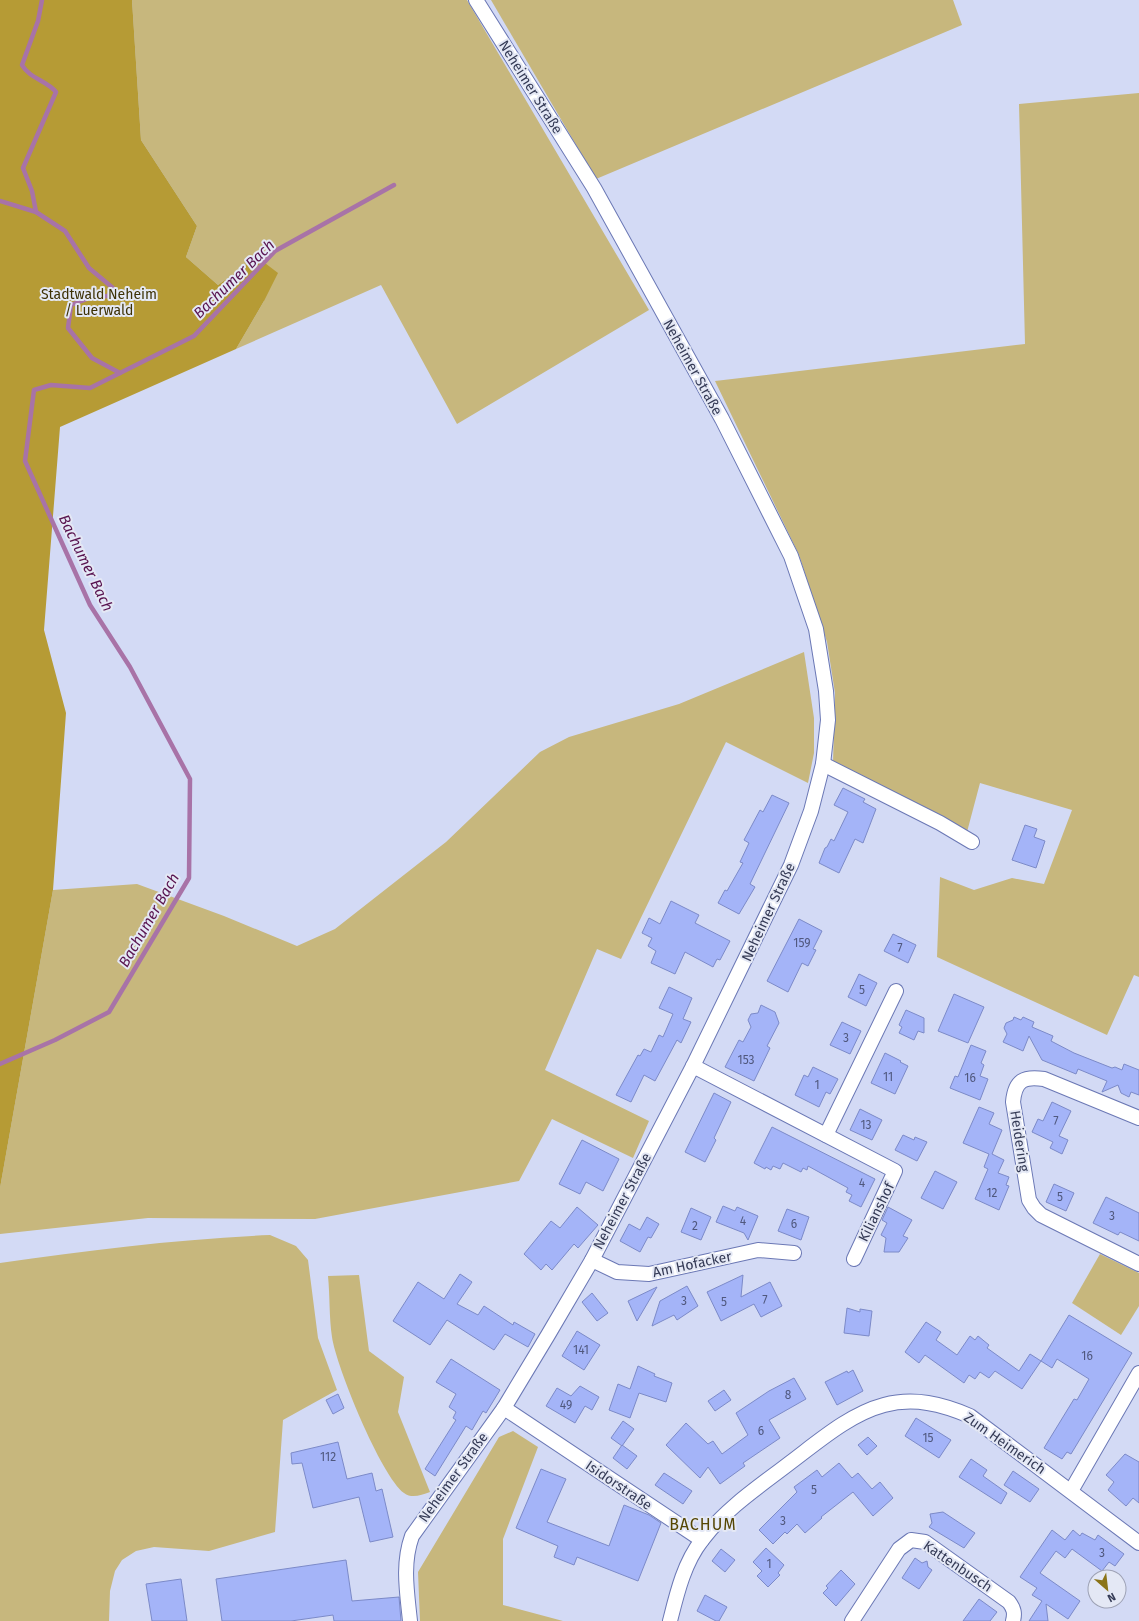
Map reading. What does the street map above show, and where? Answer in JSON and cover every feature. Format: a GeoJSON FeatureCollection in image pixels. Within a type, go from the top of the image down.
{"type":"FeatureCollection","features":[{"type":"Feature","properties":{"kind":"street","name":"Neheimer Straße"},"geometry":{"type":"LineString","coordinates":[[410,1621],[406,1556],[412,1536],[504,1408],[592,1260],[693,1066],[790,865],[811,811],[823,764],[828,720],[826,691],[816,629],[791,556],[722,420],[594,188],[476,0]]}},
{"type":"Feature","properties":{"kind":"street"},"geometry":{"type":"LineString","coordinates":[[823,764],[940,823],[972,842]]}},
{"type":"Feature","properties":{"kind":"street"},"geometry":{"type":"LineString","coordinates":[[826,1135],[896,991]]}},
{"type":"Feature","properties":{"kind":"street","name":"Kilianshof"},"geometry":{"type":"LineString","coordinates":[[693,1066],[895,1171],[854,1259]]}},
{"type":"Feature","properties":{"kind":"street","name":"Heidering"},"geometry":{"type":"LineString","coordinates":[[1139,1118],[1044,1079],[1032,1077],[1023,1079],[1017,1085],[1014,1093],[1013,1102],[1030,1200],[1034,1208],[1041,1215],[1139,1264]]}},
{"type":"Feature","properties":{"kind":"street","name":"Am Hofacker"},"geometry":{"type":"LineString","coordinates":[[592,1260],[617,1272],[649,1274],[758,1250],[794,1253]]}},
{"type":"Feature","properties":{"kind":"street"},"geometry":{"type":"LineString","coordinates":[[1071,1491],[1139,1373]]}},
{"type":"Feature","properties":{"kind":"street","name":"Zum Heimerich"},"geometry":{"type":"LineString","coordinates":[[702,1540],[721,1518],[744,1498],[824,1437],[859,1415],[883,1405],[903,1402],[937,1404],[970,1416],[1139,1543]]}},
{"type":"Feature","properties":{"kind":"street","name":"Isidorstraße"},"geometry":{"type":"LineString","coordinates":[[504,1408],[702,1540]]}},
{"type":"Feature","properties":{"kind":"street"},"geometry":{"type":"LineString","coordinates":[[670,1621],[677,1593],[687,1564],[702,1540]]}},
{"type":"Feature","properties":{"kind":"street","name":"Kattenbusch"},"geometry":{"type":"LineString","coordinates":[[852,1621],[899,1549],[911,1540],[918,1540],[925,1542],[1009,1602],[1015,1614],[1013,1621]]}},
{"type":"Feature","properties":{"kind":"shaded area"},"geometry":{"type":"Polygon","coordinates":[[[132,0],[467,0],[649,310],[457,424],[381,285],[236,349],[264,301],[257,257],[218,285],[186,257],[197,226],[141,140],[132,0]]]}},
{"type":"Feature","properties":{"kind":"shaded area"},"geometry":{"type":"Polygon","coordinates":[[[491,0],[953,0],[962,25],[596,179],[491,0]]]}},
{"type":"Feature","properties":{"kind":"shaded area"},"geometry":{"type":"Polygon","coordinates":[[[1139,93],[1139,977],[1134,975],[1107,1035],[937,957],[940,877],[974,890],[1012,878],[1044,884],[1072,810],[980,783],[967,832],[833,763],[835,693],[827,642],[799,555],[715,381],[1025,344],[1019,104],[1139,93]]]}},
{"type":"Feature","properties":{"kind":"shaded area"},"geometry":{"type":"Polygon","coordinates":[[[804,652],[814,718],[814,753],[808,783],[726,742],[621,959],[597,949],[545,1070],[649,1121],[633,1158],[552,1119],[519,1181],[315,1219],[148,1218],[0,1234],[0,1188],[53,890],[137,884],[224,916],[297,946],[335,929],[446,842],[540,752],[569,737],[679,704],[804,652]]]}},
{"type":"Feature","properties":{"kind":"shaded area"},"geometry":{"type":"Polygon","coordinates":[[[270,1235],[296,1246],[308,1260],[318,1338],[337,1390],[283,1420],[275,1532],[209,1551],[154,1547],[136,1551],[122,1560],[115,1571],[110,1591],[109,1621],[0,1621],[0,1263],[202,1239],[270,1235]]]}},
{"type":"Feature","properties":{"kind":"shaded area"},"geometry":{"type":"Polygon","coordinates":[[[1100,1254],[1139,1273],[1139,1306],[1121,1335],[1072,1303],[1100,1254]]]}},
{"type":"Feature","properties":{"kind":"shaded area"},"geometry":{"type":"Polygon","coordinates":[[[359,1275],[369,1351],[404,1377],[398,1412],[430,1492],[410,1496],[404,1493],[394,1483],[372,1444],[361,1420],[350,1395],[335,1351],[331,1329],[328,1276],[359,1275]]]}},
{"type":"Feature","properties":{"kind":"shaded area"},"geometry":{"type":"Polygon","coordinates":[[[513,1431],[538,1447],[503,1539],[503,1605],[563,1621],[420,1621],[418,1572],[499,1437],[513,1431]]]}},
{"type":"Feature","properties":{"kind":"green space","name":"Stadtwald Neheim / Luerwald"},"geometry":{"type":"Polygon","coordinates":[[[0,0],[132,0],[141,140],[197,226],[186,257],[218,285],[257,257],[278,273],[264,301],[236,349],[60,427],[44,630],[66,713],[53,890],[0,1188],[0,0]]]}},
{"type":"Feature","properties":{"kind":"building"},"geometry":{"type":"Polygon","coordinates":[[[843,788],[865,799],[863,802],[876,809],[863,843],[855,839],[839,873],[819,863],[825,848],[831,839],[834,841],[848,812],[834,805],[843,788]]]}},
{"type":"Feature","properties":{"kind":"building"},"geometry":{"type":"Polygon","coordinates":[[[772,795],[789,803],[750,884],[755,887],[739,914],[718,903],[725,890],[727,891],[743,863],[740,862],[749,843],[744,840],[760,810],[763,812],[772,795]]]}},
{"type":"Feature","properties":{"kind":"building"},"geometry":{"type":"Polygon","coordinates":[[[1025,825],[1037,829],[1034,837],[1045,841],[1036,868],[1012,860],[1025,825]]]}},
{"type":"Feature","properties":{"kind":"building"},"geometry":{"type":"Polygon","coordinates":[[[671,901],[699,915],[695,923],[730,941],[720,960],[717,959],[713,967],[685,952],[675,974],[651,963],[656,951],[648,946],[652,938],[642,933],[649,918],[660,924],[671,901]]]}},
{"type":"Feature","properties":{"kind":"building"},"geometry":{"type":"Polygon","coordinates":[[[799,919],[822,931],[813,949],[816,950],[808,966],[802,963],[788,992],[767,981],[799,919]]]}},
{"type":"Feature","properties":{"kind":"building"},"geometry":{"type":"Polygon","coordinates":[[[893,934],[916,945],[908,963],[884,951],[893,934]]]}},
{"type":"Feature","properties":{"kind":"building"},"geometry":{"type":"Polygon","coordinates":[[[859,974],[877,983],[866,1006],[848,997],[859,974]]]}},
{"type":"Feature","properties":{"kind":"building"},"geometry":{"type":"Polygon","coordinates":[[[669,987],[692,998],[683,1019],[691,1022],[681,1043],[677,1040],[655,1081],[644,1075],[631,1102],[616,1095],[638,1055],[640,1056],[644,1049],[651,1052],[659,1035],[663,1037],[673,1014],[659,1008],[669,987]]]}},
{"type":"Feature","properties":{"kind":"building"},"geometry":{"type":"Polygon","coordinates":[[[954,994],[984,1007],[968,1043],[938,1031],[954,994]]]}},
{"type":"Feature","properties":{"kind":"building"},"geometry":{"type":"Polygon","coordinates":[[[761,1005],[775,1012],[779,1023],[767,1046],[770,1048],[754,1081],[725,1067],[739,1040],[743,1042],[751,1027],[748,1020],[751,1014],[758,1013],[761,1005]]]}},
{"type":"Feature","properties":{"kind":"building"},"geometry":{"type":"Polygon","coordinates":[[[906,1010],[924,1018],[924,1033],[918,1031],[914,1040],[899,1033],[902,1027],[899,1025],[906,1010]]]}},
{"type":"Feature","properties":{"kind":"building"},"geometry":{"type":"Polygon","coordinates":[[[1014,1017],[1021,1020],[1023,1017],[1034,1022],[1032,1027],[1053,1036],[1051,1041],[1074,1053],[1112,1068],[1115,1067],[1122,1070],[1124,1064],[1139,1070],[1139,1095],[1131,1092],[1129,1097],[1121,1093],[1118,1085],[1102,1092],[1107,1081],[1078,1069],[1076,1074],[1042,1060],[1029,1036],[1023,1051],[1003,1042],[1007,1034],[1004,1028],[1006,1023],[1013,1020],[1014,1017]]]}},
{"type":"Feature","properties":{"kind":"building"},"geometry":{"type":"Polygon","coordinates":[[[842,1022],[861,1031],[850,1054],[830,1045],[842,1022]]]}},
{"type":"Feature","properties":{"kind":"building"},"geometry":{"type":"Polygon","coordinates":[[[971,1045],[986,1051],[981,1063],[984,1065],[980,1076],[988,1079],[980,1100],[950,1088],[955,1076],[958,1077],[971,1045]]]}},
{"type":"Feature","properties":{"kind":"building"},"geometry":{"type":"Polygon","coordinates":[[[885,1053],[908,1066],[895,1094],[871,1083],[885,1053]]]}},
{"type":"Feature","properties":{"kind":"building"},"geometry":{"type":"Polygon","coordinates":[[[813,1067],[838,1079],[830,1094],[826,1092],[819,1107],[795,1095],[804,1075],[808,1077],[813,1067]]]}},
{"type":"Feature","properties":{"kind":"building"},"geometry":{"type":"Polygon","coordinates":[[[714,1093],[731,1102],[714,1138],[716,1140],[705,1162],[685,1152],[714,1093]]]}},
{"type":"Feature","properties":{"kind":"building"},"geometry":{"type":"Polygon","coordinates":[[[1052,1102],[1071,1111],[1059,1136],[1068,1140],[1062,1154],[1050,1148],[1053,1142],[1032,1132],[1038,1119],[1043,1121],[1052,1102]]]}},
{"type":"Feature","properties":{"kind":"building"},"geometry":{"type":"Polygon","coordinates":[[[979,1107],[994,1113],[989,1124],[1002,1130],[992,1154],[1004,1160],[998,1173],[1009,1177],[1006,1185],[1009,1186],[999,1210],[975,1199],[988,1169],[984,1167],[989,1154],[963,1143],[979,1107]]]}},
{"type":"Feature","properties":{"kind":"building"},"geometry":{"type":"Polygon","coordinates":[[[860,1109],[882,1120],[872,1140],[850,1130],[860,1109]]]}},
{"type":"Feature","properties":{"kind":"building"},"geometry":{"type":"Polygon","coordinates":[[[772,1127],[875,1179],[861,1207],[849,1201],[852,1195],[846,1192],[848,1188],[808,1166],[807,1170],[803,1168],[801,1172],[783,1163],[780,1169],[773,1166],[771,1170],[766,1167],[765,1169],[754,1163],[772,1127]]]}},
{"type":"Feature","properties":{"kind":"building"},"geometry":{"type":"Polygon","coordinates":[[[903,1135],[914,1140],[915,1137],[927,1142],[917,1161],[895,1150],[903,1135]]]}},
{"type":"Feature","properties":{"kind":"building"},"geometry":{"type":"Polygon","coordinates":[[[582,1140],[619,1159],[603,1191],[586,1182],[580,1194],[559,1184],[582,1140]]]}},
{"type":"Feature","properties":{"kind":"building"},"geometry":{"type":"Polygon","coordinates":[[[935,1171],[957,1182],[943,1209],[921,1198],[935,1171]]]}},
{"type":"Feature","properties":{"kind":"building"},"geometry":{"type":"Polygon","coordinates":[[[1054,1184],[1074,1193],[1066,1211],[1046,1202],[1054,1184]]]}},
{"type":"Feature","properties":{"kind":"building"},"geometry":{"type":"Polygon","coordinates":[[[1106,1197],[1139,1213],[1139,1241],[1120,1232],[1118,1235],[1093,1223],[1106,1197]]]}},
{"type":"Feature","properties":{"kind":"building"},"geometry":{"type":"Polygon","coordinates":[[[723,1206],[735,1211],[737,1207],[758,1216],[748,1240],[744,1233],[716,1222],[723,1206]]]}},
{"type":"Feature","properties":{"kind":"building"},"geometry":{"type":"Polygon","coordinates":[[[577,1207],[598,1225],[578,1248],[574,1244],[552,1270],[546,1264],[541,1270],[524,1254],[551,1221],[560,1228],[577,1207]]]}},
{"type":"Feature","properties":{"kind":"building"},"geometry":{"type":"Polygon","coordinates":[[[888,1207],[912,1220],[903,1236],[908,1238],[899,1252],[884,1252],[886,1238],[881,1235],[887,1223],[882,1220],[888,1207]]]}},
{"type":"Feature","properties":{"kind":"building"},"geometry":{"type":"Polygon","coordinates":[[[691,1208],[711,1217],[701,1240],[681,1232],[691,1208]]]}},
{"type":"Feature","properties":{"kind":"building"},"geometry":{"type":"Polygon","coordinates":[[[787,1209],[809,1217],[801,1240],[778,1231],[787,1209]]]}},
{"type":"Feature","properties":{"kind":"building"},"geometry":{"type":"Polygon","coordinates":[[[647,1217],[659,1224],[651,1238],[648,1237],[640,1252],[620,1241],[629,1224],[640,1230],[647,1217]]]}},
{"type":"Feature","properties":{"kind":"building"},"geometry":{"type":"Polygon","coordinates":[[[460,1274],[472,1282],[457,1304],[478,1315],[484,1306],[513,1325],[514,1322],[535,1334],[528,1347],[505,1334],[494,1350],[447,1320],[430,1345],[393,1321],[418,1282],[444,1299],[460,1274]]]}},
{"type":"Feature","properties":{"kind":"building"},"geometry":{"type":"Polygon","coordinates":[[[743,1275],[741,1297],[770,1282],[782,1306],[761,1317],[754,1304],[721,1321],[707,1292],[743,1275]]]}},
{"type":"Feature","properties":{"kind":"building"},"geometry":{"type":"Polygon","coordinates":[[[687,1286],[698,1306],[677,1320],[674,1315],[652,1326],[660,1301],[687,1286]]]}},
{"type":"Feature","properties":{"kind":"building"},"geometry":{"type":"Polygon","coordinates":[[[657,1287],[637,1321],[628,1301],[657,1287]]]}},
{"type":"Feature","properties":{"kind":"building"},"geometry":{"type":"Polygon","coordinates":[[[592,1293],[608,1313],[597,1321],[582,1302],[592,1293]]]}},
{"type":"Feature","properties":{"kind":"building"},"geometry":{"type":"Polygon","coordinates":[[[847,1308],[860,1312],[860,1309],[872,1311],[869,1336],[844,1333],[847,1308]]]}},
{"type":"Feature","properties":{"kind":"building"},"geometry":{"type":"Polygon","coordinates":[[[1069,1315],[1132,1353],[1071,1454],[1067,1452],[1062,1459],[1044,1448],[1074,1399],[1077,1400],[1089,1379],[1057,1359],[1052,1368],[1041,1361],[1069,1315]]]}},
{"type":"Feature","properties":{"kind":"building"},"geometry":{"type":"Polygon","coordinates":[[[926,1322],[941,1332],[936,1340],[957,1355],[970,1336],[975,1340],[978,1336],[989,1345],[987,1348],[1019,1371],[1030,1354],[1041,1361],[1022,1389],[995,1371],[989,1378],[980,1372],[975,1379],[969,1375],[964,1383],[925,1355],[919,1363],[905,1352],[926,1322]]]}},
{"type":"Feature","properties":{"kind":"building"},"geometry":{"type":"Polygon","coordinates":[[[577,1331],[600,1345],[584,1370],[562,1356],[577,1331]]]}},
{"type":"Feature","properties":{"kind":"building"},"geometry":{"type":"Polygon","coordinates":[[[451,1359],[500,1390],[486,1413],[483,1411],[472,1430],[466,1426],[435,1476],[425,1469],[456,1420],[453,1418],[456,1412],[449,1407],[456,1394],[436,1382],[451,1359]]]}},
{"type":"Feature","properties":{"kind":"building"},"geometry":{"type":"Polygon","coordinates":[[[638,1366],[655,1374],[654,1376],[672,1383],[666,1402],[639,1393],[630,1418],[609,1410],[618,1384],[630,1389],[638,1366]]]}},
{"type":"Feature","properties":{"kind":"building"},"geometry":{"type":"Polygon","coordinates":[[[853,1370],[863,1391],[837,1405],[825,1382],[847,1371],[848,1373],[853,1370]]]}},
{"type":"Feature","properties":{"kind":"building"},"geometry":{"type":"Polygon","coordinates":[[[794,1378],[806,1399],[769,1420],[780,1438],[743,1463],[745,1466],[720,1484],[708,1467],[700,1478],[666,1445],[686,1423],[708,1444],[713,1441],[722,1454],[748,1435],[736,1413],[769,1391],[794,1378]]]}},
{"type":"Feature","properties":{"kind":"building"},"geometry":{"type":"Polygon","coordinates":[[[580,1386],[599,1397],[592,1410],[585,1406],[575,1423],[546,1406],[557,1388],[571,1396],[580,1386]]]}},
{"type":"Feature","properties":{"kind":"building"},"geometry":{"type":"Polygon","coordinates":[[[724,1390],[731,1400],[715,1411],[708,1401],[724,1390]]]}},
{"type":"Feature","properties":{"kind":"building"},"geometry":{"type":"Polygon","coordinates":[[[338,1394],[344,1408],[333,1414],[326,1400],[338,1394]]]}},
{"type":"Feature","properties":{"kind":"building"},"geometry":{"type":"Polygon","coordinates":[[[916,1418],[951,1440],[939,1458],[905,1436],[916,1418]]]}},
{"type":"Feature","properties":{"kind":"building"},"geometry":{"type":"Polygon","coordinates":[[[623,1421],[634,1429],[622,1446],[611,1438],[623,1421]]]}},
{"type":"Feature","properties":{"kind":"building"},"geometry":{"type":"Polygon","coordinates":[[[868,1437],[877,1446],[867,1455],[858,1445],[868,1437]]]}},
{"type":"Feature","properties":{"kind":"building"},"geometry":{"type":"Polygon","coordinates":[[[338,1442],[347,1479],[372,1473],[376,1491],[382,1489],[393,1537],[370,1542],[359,1497],[313,1508],[302,1463],[292,1464],[291,1453],[338,1442]]]}},
{"type":"Feature","properties":{"kind":"building"},"geometry":{"type":"Polygon","coordinates":[[[622,1445],[637,1456],[627,1469],[613,1458],[622,1445]]]}},
{"type":"Feature","properties":{"kind":"building"},"geometry":{"type":"Polygon","coordinates":[[[1125,1454],[1139,1462],[1139,1503],[1133,1498],[1126,1506],[1108,1490],[1114,1482],[1106,1475],[1125,1454]]]}},
{"type":"Feature","properties":{"kind":"building"},"geometry":{"type":"Polygon","coordinates":[[[971,1459],[987,1470],[983,1476],[1007,1493],[1001,1504],[959,1477],[971,1459]]]}},
{"type":"Feature","properties":{"kind":"building"},"geometry":{"type":"Polygon","coordinates":[[[839,1463],[852,1478],[858,1473],[872,1489],[880,1482],[893,1498],[873,1516],[853,1492],[821,1517],[822,1518],[805,1533],[797,1524],[787,1534],[785,1532],[773,1544],[759,1530],[797,1492],[794,1487],[817,1470],[822,1477],[839,1463]]]}},
{"type":"Feature","properties":{"kind":"building"},"geometry":{"type":"Polygon","coordinates":[[[541,1469],[566,1479],[547,1522],[609,1546],[624,1505],[649,1515],[661,1523],[638,1581],[577,1557],[574,1565],[554,1557],[558,1546],[516,1528],[541,1469]]]}},
{"type":"Feature","properties":{"kind":"building"},"geometry":{"type":"Polygon","coordinates":[[[1013,1471],[1039,1489],[1030,1502],[1004,1485],[1013,1471]]]}},
{"type":"Feature","properties":{"kind":"building"},"geometry":{"type":"Polygon","coordinates":[[[664,1473],[692,1491],[683,1504],[655,1485],[664,1473]]]}},
{"type":"Feature","properties":{"kind":"building"},"geometry":{"type":"Polygon","coordinates":[[[943,1512],[975,1533],[964,1548],[929,1527],[932,1523],[930,1514],[943,1512]]]}},
{"type":"Feature","properties":{"kind":"building"},"geometry":{"type":"Polygon","coordinates":[[[1052,1530],[1065,1540],[1073,1530],[1080,1536],[1082,1533],[1095,1540],[1098,1535],[1124,1554],[1115,1566],[1109,1562],[1104,1569],[1099,1569],[1072,1549],[1065,1558],[1056,1551],[1040,1573],[1080,1601],[1068,1619],[1046,1604],[1048,1621],[1029,1621],[1042,1601],[1032,1595],[1037,1588],[1020,1577],[1052,1530]]]}},
{"type":"Feature","properties":{"kind":"building"},"geometry":{"type":"Polygon","coordinates":[[[766,1548],[784,1565],[778,1573],[780,1575],[768,1587],[757,1576],[762,1571],[753,1562],[766,1548]]]}},
{"type":"Feature","properties":{"kind":"building"},"geometry":{"type":"Polygon","coordinates":[[[721,1549],[735,1560],[725,1572],[712,1561],[721,1549]]]}},
{"type":"Feature","properties":{"kind":"building"},"geometry":{"type":"Polygon","coordinates":[[[915,1558],[922,1563],[927,1561],[928,1567],[932,1570],[919,1589],[902,1578],[915,1558]]]}},
{"type":"Feature","properties":{"kind":"building"},"geometry":{"type":"Polygon","coordinates":[[[346,1560],[352,1601],[399,1597],[401,1621],[334,1621],[333,1615],[291,1621],[222,1621],[216,1579],[346,1560]]]}},
{"type":"Feature","properties":{"kind":"building"},"geometry":{"type":"Polygon","coordinates":[[[841,1570],[855,1584],[836,1606],[823,1593],[828,1588],[826,1586],[841,1570]]]}},
{"type":"Feature","properties":{"kind":"building"},"geometry":{"type":"Polygon","coordinates":[[[181,1579],[187,1621],[152,1621],[146,1584],[181,1579]]]}},
{"type":"Feature","properties":{"kind":"building"},"geometry":{"type":"Polygon","coordinates":[[[705,1595],[727,1607],[719,1621],[716,1621],[697,1611],[705,1595]]]}},
{"type":"Feature","properties":{"kind":"building"},"geometry":{"type":"Polygon","coordinates":[[[979,1599],[997,1612],[990,1621],[963,1621],[979,1599]]]}},
{"type":"Feature","properties":{"kind":"waterway"},"geometry":{"type":"LineString","coordinates":[[36,212],[32,191],[23,168],[56,92],[25,70],[22,65],[38,21],[42,0]]}},
{"type":"Feature","properties":{"kind":"waterway","name":"Bachumer Bach"},"geometry":{"type":"LineString","coordinates":[[0,1064],[55,1040],[109,1012],[189,878],[190,779],[130,667],[90,605],[25,461],[34,390],[51,385],[90,388],[194,336],[275,251],[394,185]]}},
{"type":"Feature","properties":{"kind":"waterway"},"geometry":{"type":"LineString","coordinates":[[0,201],[36,212],[65,231],[89,268],[113,288],[108,296],[92,297],[71,305],[68,328],[92,358],[120,373]]}},
{"type":"Feature","properties":{"kind":"district","name":"BACHUM"},"geometry":{"type":"Point","coordinates":[703,1524]}}]}
